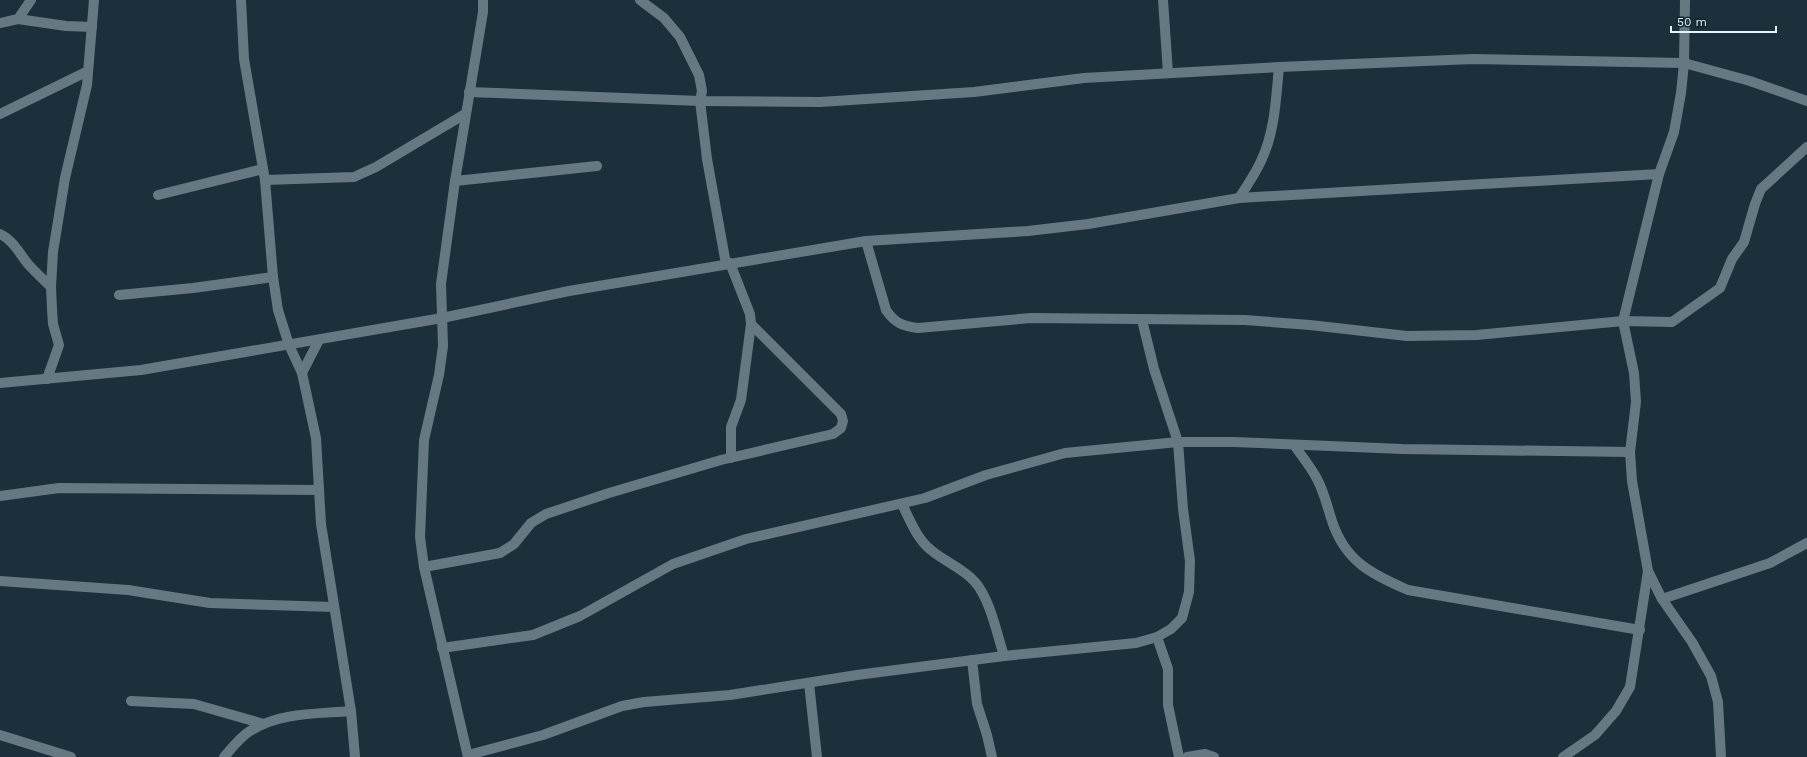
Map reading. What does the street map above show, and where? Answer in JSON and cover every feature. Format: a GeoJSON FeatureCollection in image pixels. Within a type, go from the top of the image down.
{"type":"FeatureCollection","features":[{"type":"Feature","properties":{"kind":"street"},"geometry":{"type":"LineString","coordinates":[[18,18],[31,0]]}},
{"type":"Feature","properties":{"kind":"street"},"geometry":{"type":"LineString","coordinates":[[48,379],[59,346],[53,324],[51,287],[53,252],[65,178],[87,85],[94,0]]}},
{"type":"Feature","properties":{"kind":"street"},"geometry":{"type":"LineString","coordinates":[[241,0],[244,59],[265,180],[273,277],[278,310],[289,345],[302,373],[316,438],[321,524],[351,711],[355,757]]}},
{"type":"Feature","properties":{"kind":"street"},"geometry":{"type":"LineString","coordinates":[[483,0],[455,181],[441,284],[443,346],[440,375],[424,440],[420,537],[424,567],[468,756],[543,734],[630,705],[651,701],[730,695],[857,675],[972,660],[1136,643],[1157,637],[1171,629],[1182,618],[1189,592],[1190,561],[1183,509],[1178,442],[1154,369],[1142,320]]}},
{"type":"Feature","properties":{"kind":"street"},"geometry":{"type":"LineString","coordinates":[[640,0],[664,18],[680,37],[699,75],[702,91],[700,101],[707,159],[728,264],[750,314],[751,324],[741,400],[731,427],[731,458]]}},
{"type":"Feature","properties":{"kind":"street"},"geometry":{"type":"LineString","coordinates":[[1163,0],[1168,73]]}},
{"type":"Feature","properties":{"kind":"street"},"geometry":{"type":"LineString","coordinates":[[1685,0],[1684,63],[1681,93],[1674,132],[1658,174],[1623,321],[1634,373],[1636,402],[1630,452],[1632,481],[1648,571],[1662,599],[1692,642],[1711,676],[1718,702],[1720,757]]}},
{"type":"Feature","properties":{"kind":"street"},"geometry":{"type":"LineString","coordinates":[[0,23],[18,18],[66,26],[92,27]]}},
{"type":"Feature","properties":{"kind":"street"},"geometry":{"type":"LineString","coordinates":[[469,92],[700,101],[820,102],[974,92],[1084,78],[1279,67],[1473,59],[1684,63],[1750,81],[1807,101]]}},
{"type":"Feature","properties":{"kind":"street"},"geometry":{"type":"LineString","coordinates":[[1239,198],[1261,161],[1269,140],[1274,114],[1279,67]]}},
{"type":"Feature","properties":{"kind":"street"},"geometry":{"type":"LineString","coordinates":[[0,114],[88,71]]}},
{"type":"Feature","properties":{"kind":"street"},"geometry":{"type":"LineString","coordinates":[[265,180],[358,175],[376,167],[465,114]]}},
{"type":"Feature","properties":{"kind":"street"},"geometry":{"type":"LineString","coordinates":[[866,242],[886,310],[892,318],[904,326],[918,328],[1031,318],[1245,320],[1310,325],[1406,336],[1477,335],[1623,321],[1672,322],[1717,292],[1723,284],[1732,259],[1744,242],[1761,189],[1807,147]]}},
{"type":"Feature","properties":{"kind":"street"},"geometry":{"type":"LineString","coordinates":[[455,181],[597,166]]}},
{"type":"Feature","properties":{"kind":"street"},"geometry":{"type":"LineString","coordinates":[[158,196],[263,169]]}},
{"type":"Feature","properties":{"kind":"street"},"geometry":{"type":"LineString","coordinates":[[0,383],[141,370],[442,318],[569,291],[866,242],[1028,231],[1088,224],[1239,198],[1658,174]]}},
{"type":"Feature","properties":{"kind":"street"},"geometry":{"type":"LineString","coordinates":[[0,234],[6,237],[15,246],[28,263],[51,287]]}},
{"type":"Feature","properties":{"kind":"street"},"geometry":{"type":"LineString","coordinates":[[119,295],[193,288],[273,277]]}},
{"type":"Feature","properties":{"kind":"street"},"geometry":{"type":"LineString","coordinates":[[424,567],[500,553],[514,544],[531,523],[546,514],[609,493],[731,458],[833,434],[841,428],[843,421],[841,414],[751,324]]}},
{"type":"Feature","properties":{"kind":"street"},"geometry":{"type":"LineString","coordinates":[[302,373],[319,340]]}},
{"type":"Feature","properties":{"kind":"street"},"geometry":{"type":"LineString","coordinates":[[442,648],[533,635],[580,616],[673,564],[746,539],[925,498],[986,475],[1065,453],[1178,442],[1234,442],[1402,449],[1630,452]]}},
{"type":"Feature","properties":{"kind":"street"},"geometry":{"type":"LineString","coordinates":[[1294,444],[1316,477],[1339,540],[1351,555],[1363,566],[1385,580],[1408,590],[1640,630]]}},
{"type":"Feature","properties":{"kind":"street"},"geometry":{"type":"LineString","coordinates":[[0,496],[59,488],[319,490]]}},
{"type":"Feature","properties":{"kind":"street"},"geometry":{"type":"LineString","coordinates":[[902,504],[919,537],[930,549],[944,560],[963,571],[976,583],[986,601],[1004,656]]}},
{"type":"Feature","properties":{"kind":"street"},"geometry":{"type":"LineString","coordinates":[[1662,599],[1770,563],[1807,543]]}},
{"type":"Feature","properties":{"kind":"street"},"geometry":{"type":"LineString","coordinates":[[1563,757],[1594,735],[1616,711],[1630,687],[1648,571]]}},
{"type":"Feature","properties":{"kind":"street"},"geometry":{"type":"LineString","coordinates":[[0,581],[128,590],[210,603],[334,607]]}},
{"type":"Feature","properties":{"kind":"street"},"geometry":{"type":"LineString","coordinates":[[1157,637],[1168,669],[1168,705],[1179,757]]}},
{"type":"Feature","properties":{"kind":"street"},"geometry":{"type":"LineString","coordinates":[[972,660],[977,704],[992,757]]}},
{"type":"Feature","properties":{"kind":"street"},"geometry":{"type":"LineString","coordinates":[[809,683],[817,757]]}},
{"type":"Feature","properties":{"kind":"street"},"geometry":{"type":"LineString","coordinates":[[131,701],[194,704],[264,724]]}},
{"type":"Feature","properties":{"kind":"street"},"geometry":{"type":"LineString","coordinates":[[224,757],[250,731],[264,724],[289,716],[351,711]]}},
{"type":"Feature","properties":{"kind":"street"},"geometry":{"type":"LineString","coordinates":[[0,735],[71,757]]}},
{"type":"Feature","properties":{"kind":"street"},"geometry":{"type":"LineString","coordinates":[[1187,757],[1205,754],[1214,757]]}}]}
